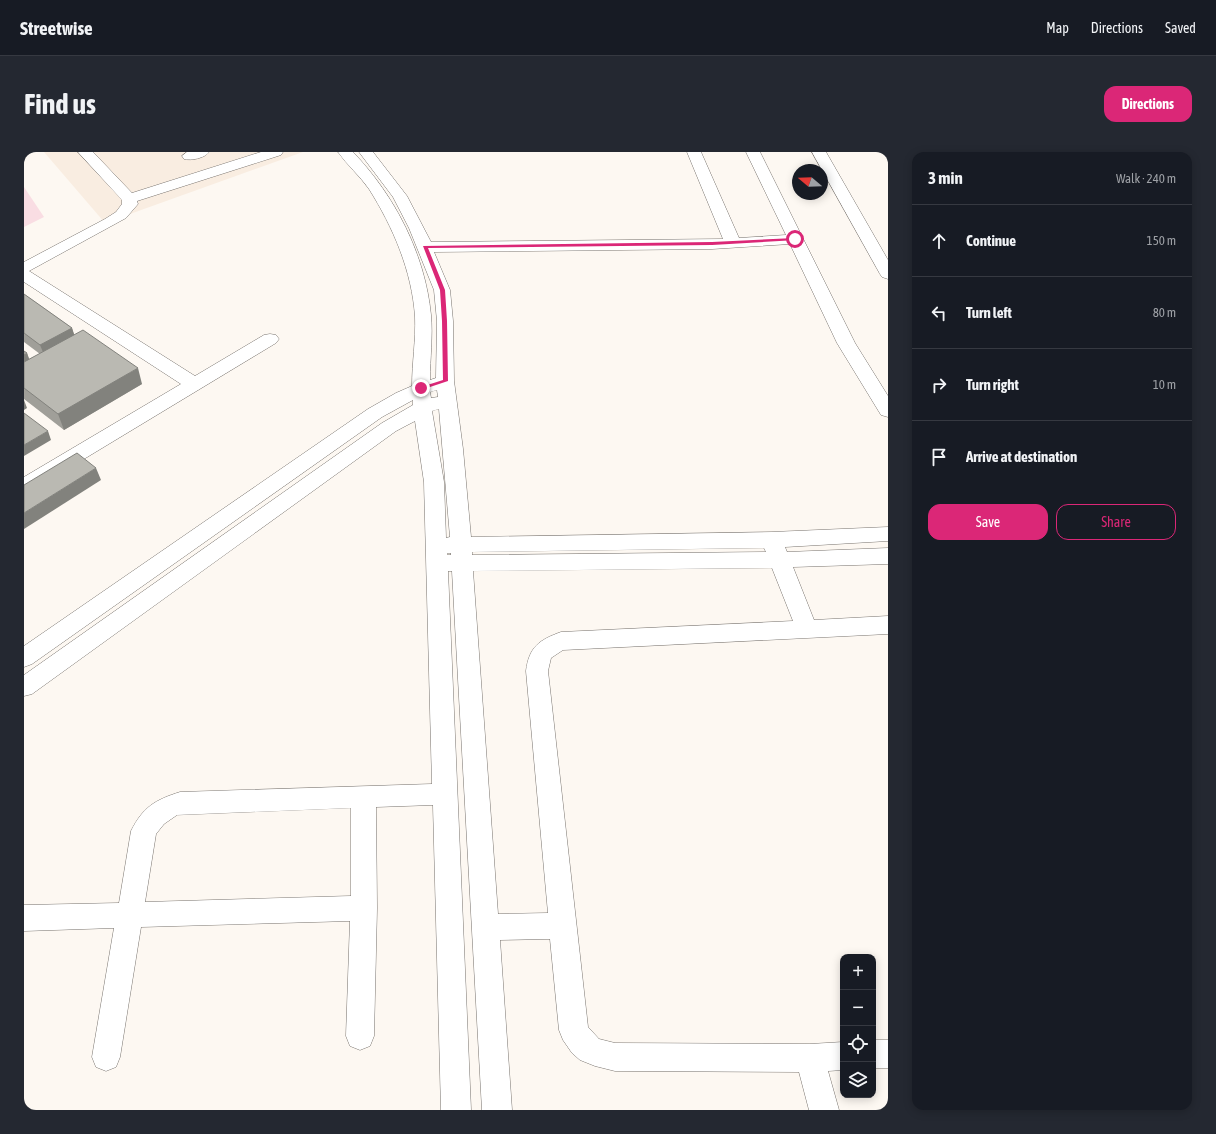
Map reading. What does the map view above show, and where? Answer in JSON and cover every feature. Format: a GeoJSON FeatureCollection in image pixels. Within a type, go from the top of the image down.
{"type":"FeatureCollection","features":[{"type":"Feature","properties":{"kind":"street"},"geometry":{"type":"LineString","coordinates":[[24,268],[110,222],[127,209],[130,204],[129,199],[85,152]]}},
{"type":"Feature","properties":{"kind":"street"},"geometry":{"type":"LineString","coordinates":[[129,199],[276,152]]}},
{"type":"Feature","properties":{"kind":"street"},"geometry":{"type":"LineString","coordinates":[[345,152],[368,178],[387,208],[406,246],[419,293],[423,316],[422,398],[434,482],[456,1110]]}},
{"type":"Feature","properties":{"kind":"street"},"geometry":{"type":"LineString","coordinates":[[366,152],[400,196],[425,247],[442,290],[445,321],[446,390],[454,449],[462,554],[496,1110]]}},
{"type":"Feature","properties":{"kind":"street"},"geometry":{"type":"LineString","coordinates":[[694,152],[734,243]]}},
{"type":"Feature","properties":{"kind":"street"},"geometry":{"type":"LineString","coordinates":[[753,152],[846,343],[888,411]]}},
{"type":"Feature","properties":{"kind":"street"},"geometry":{"type":"LineString","coordinates":[[819,152],[888,274]]}},
{"type":"Feature","properties":{"kind":"street"},"geometry":{"type":"LineString","coordinates":[[425,247],[734,243],[795,239]]}},
{"type":"Feature","properties":{"kind":"street"},"geometry":{"type":"LineString","coordinates":[[24,275],[194,384]]}},
{"type":"Feature","properties":{"kind":"street"},"geometry":{"type":"LineString","coordinates":[[24,486],[270,339]]}},
{"type":"Feature","properties":{"kind":"street"},"geometry":{"type":"LineString","coordinates":[[24,658],[397,399],[422,398],[446,390]]}},
{"type":"Feature","properties":{"kind":"street"},"geometry":{"type":"LineString","coordinates":[[24,687],[388,427],[422,398]]}},
{"type":"Feature","properties":{"kind":"street"},"geometry":{"type":"LineString","coordinates":[[436,555],[888,534]]}},
{"type":"Feature","properties":{"kind":"street"},"geometry":{"type":"LineString","coordinates":[[772,540],[807,629]]}},
{"type":"Feature","properties":{"kind":"street"},"geometry":{"type":"LineString","coordinates":[[462,554],[779,560],[888,556]]}},
{"type":"Feature","properties":{"kind":"street"},"geometry":{"type":"LineString","coordinates":[[840,1056],[810,1058],[615,1057],[592,1052],[581,1043],[573,1030],[537,671],[538,660],[543,651],[549,645],[561,641],[888,624]]}},
{"type":"Feature","properties":{"kind":"street"},"geometry":{"type":"LineString","coordinates":[[106,1057],[144,831],[151,819],[162,809],[180,802],[445,794]]}},
{"type":"Feature","properties":{"kind":"street"},"geometry":{"type":"LineString","coordinates":[[360,1036],[364,908],[363,796]]}},
{"type":"Feature","properties":{"kind":"street"},"geometry":{"type":"LineString","coordinates":[[24,918],[364,908]]}},
{"type":"Feature","properties":{"kind":"street"},"geometry":{"type":"LineString","coordinates":[[485,927],[562,926]]}},
{"type":"Feature","properties":{"kind":"street"},"geometry":{"type":"LineString","coordinates":[[876,1054],[888,1054]]}},
{"type":"Feature","properties":{"kind":"street"},"geometry":{"type":"LineString","coordinates":[[810,1058],[824,1110]]}},
{"type":"Feature","properties":{"kind":"shaded area"},"geometry":{"type":"Polygon","coordinates":[[[44,152],[303,152],[105,223],[44,152]]]}},
{"type":"Feature","properties":{"kind":"shaded area"},"geometry":{"type":"Polygon","coordinates":[[[24,187],[44,217],[24,227],[24,187]]]}},
{"type":"Feature","properties":{"kind":"building"},"geometry":{"type":"Polygon","coordinates":[[[24,294],[72,328],[40,345],[24,333],[24,294]]]}},
{"type":"Feature","properties":{"kind":"building"},"geometry":{"type":"Polygon","coordinates":[[[83,330],[138,368],[58,414],[24,388],[24,362],[83,330]]]}},
{"type":"Feature","properties":{"kind":"building"},"geometry":{"type":"Polygon","coordinates":[[[24,413],[48,431],[24,445],[24,413]]]}},
{"type":"Feature","properties":{"kind":"building"},"geometry":{"type":"Polygon","coordinates":[[[77,453],[96,468],[24,513],[24,485],[77,453]]]}},
{"type":"Feature","properties":{"kind":"route"},"geometry":{"type":"LineString","coordinates":[[421,388],[445,381],[445,321],[442,290],[425,247],[712,244],[795,239]]}}]}
